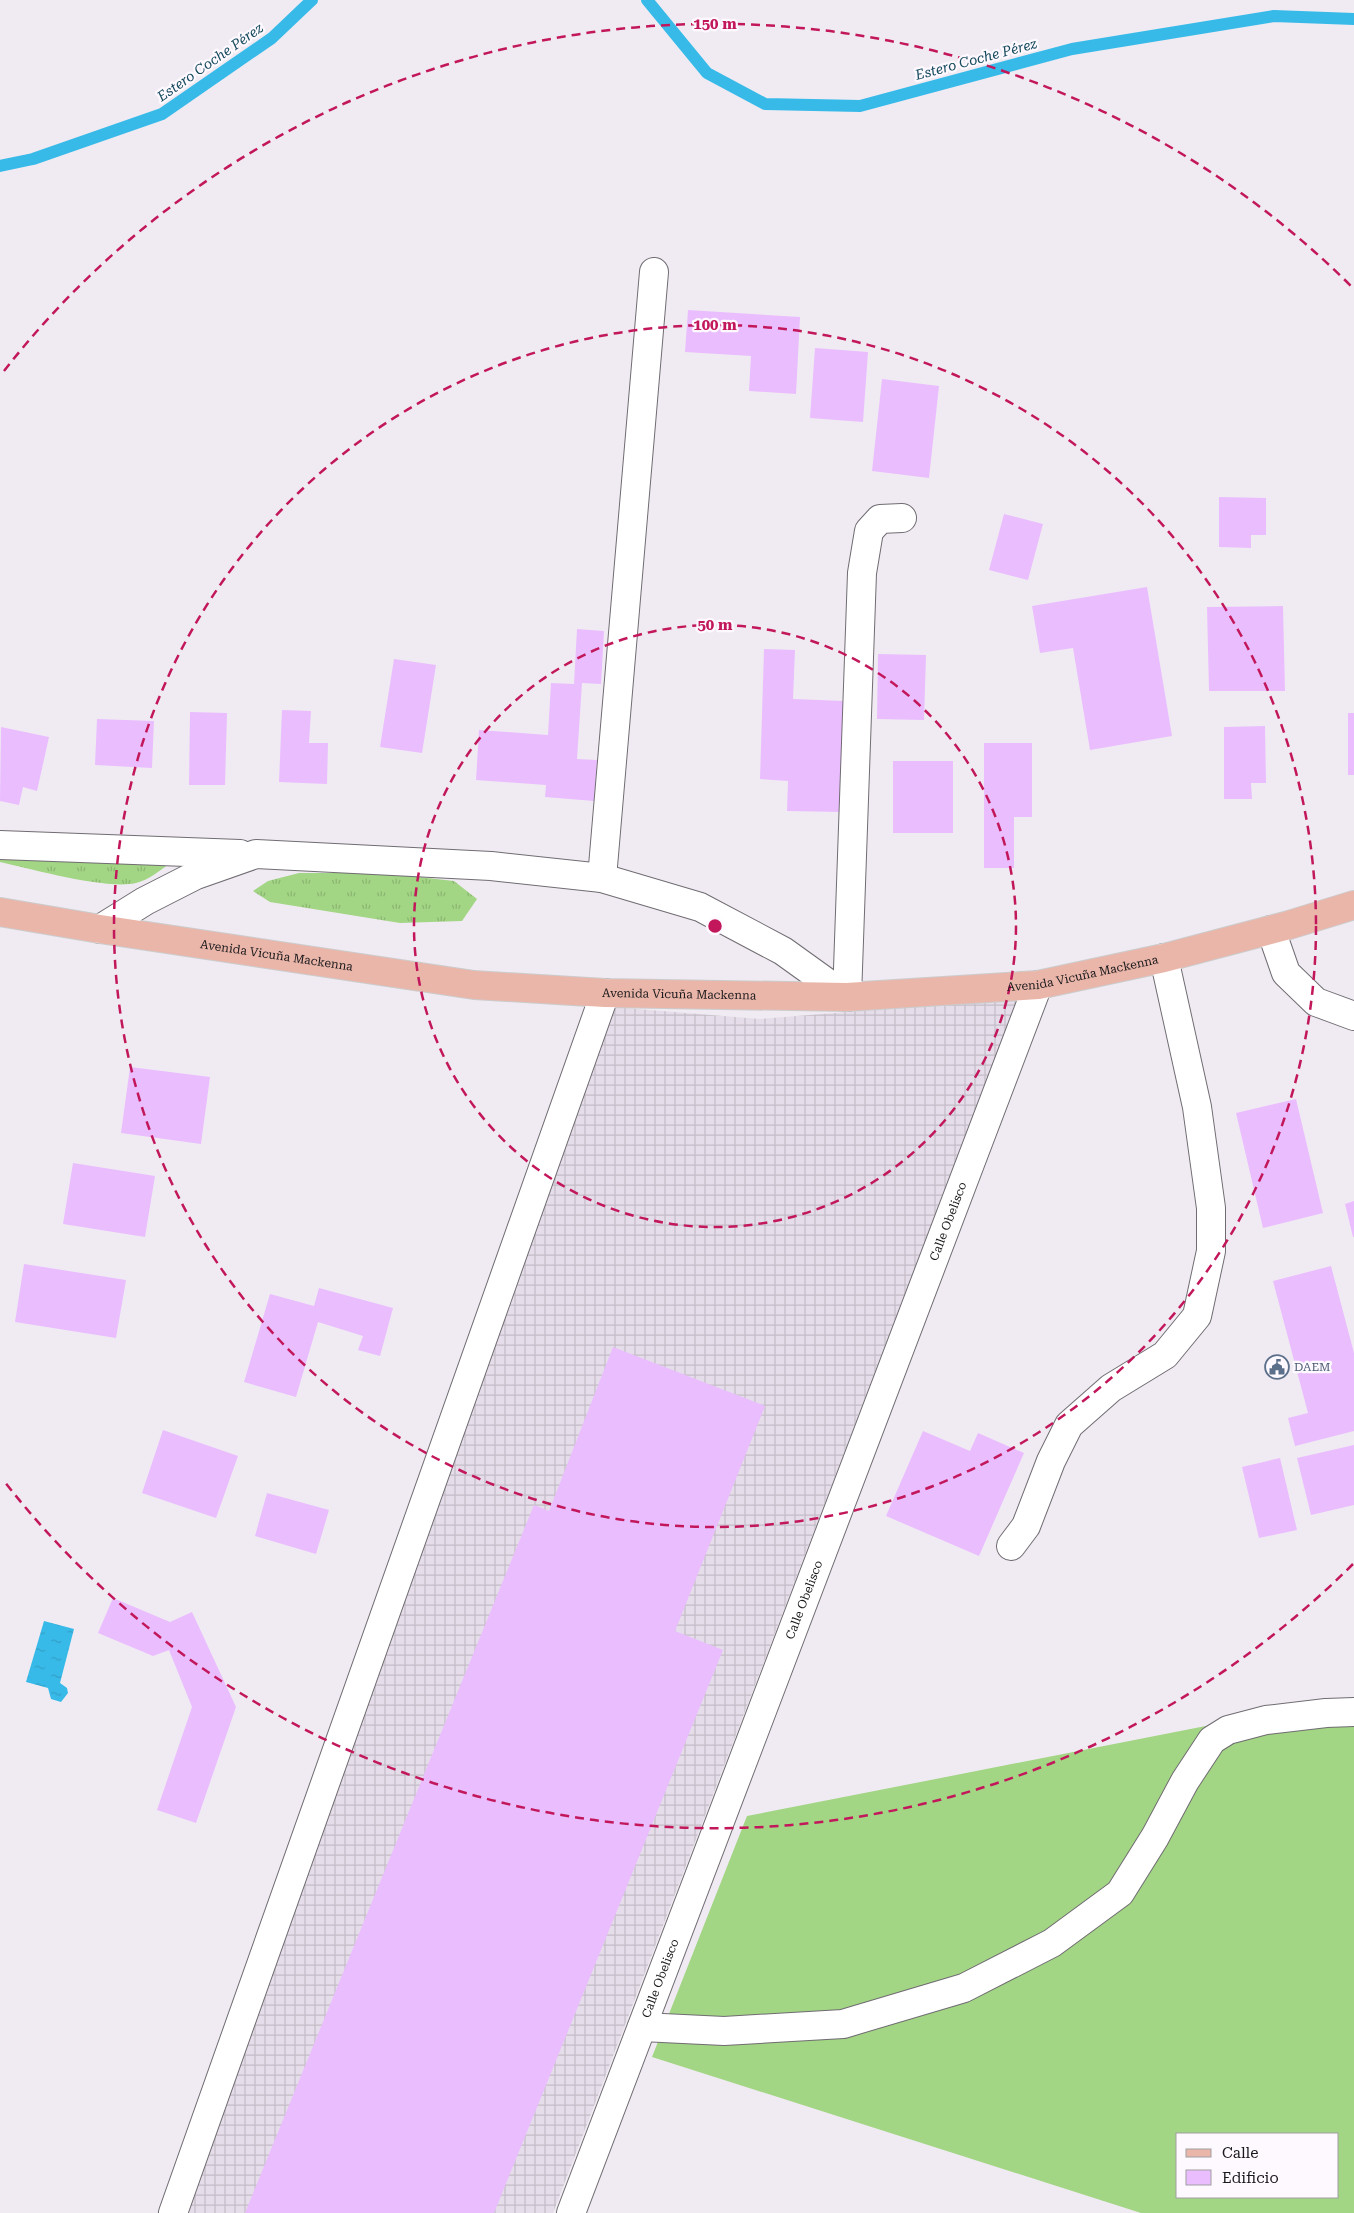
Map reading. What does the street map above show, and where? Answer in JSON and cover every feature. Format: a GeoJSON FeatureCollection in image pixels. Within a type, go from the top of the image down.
{"type":"FeatureCollection","features":[{"type":"Feature","properties":{"kind":"main road","name":"Avenida Vicuña Mackenna"},"geometry":{"type":"LineString","coordinates":[[0,912],[100,929],[474,985],[605,993],[847,997],[1038,985],[1164,958],[1270,930],[1354,905]]}},
{"type":"Feature","properties":{"kind":"street"},"geometry":{"type":"LineString","coordinates":[[602,878],[654,272]]}},
{"type":"Feature","properties":{"kind":"street"},"geometry":{"type":"LineString","coordinates":[[847,997],[862,573],[869,531],[880,519],[902,518]]}},
{"type":"Feature","properties":{"kind":"street"},"geometry":{"type":"LineString","coordinates":[[0,845],[256,854],[490,866],[602,878],[700,907],[783,951],[847,997]]}},
{"type":"Feature","properties":{"kind":"street"},"geometry":{"type":"LineString","coordinates":[[100,929],[145,901],[196,875],[256,854]]}},
{"type":"Feature","properties":{"kind":"street"},"geometry":{"type":"LineString","coordinates":[[1270,930],[1286,973],[1316,1002],[1354,1016]]}},
{"type":"Feature","properties":{"kind":"street"},"geometry":{"type":"LineString","coordinates":[[1011,1546],[1026,1526],[1051,1461],[1070,1425],[1111,1388],[1165,1355],[1197,1316],[1211,1251],[1211,1208],[1197,1108],[1164,958]]}},
{"type":"Feature","properties":{"kind":"street","name":"Calle Obelisco"},"geometry":{"type":"LineString","coordinates":[[571,2213],[1038,985]]}},
{"type":"Feature","properties":{"kind":"street"},"geometry":{"type":"LineString","coordinates":[[173,2213],[605,993]]}},
{"type":"Feature","properties":{"kind":"street"},"geometry":{"type":"LineString","coordinates":[[642,2027],[724,2031],[842,2024],[964,1988],[1052,1943],[1120,1893],[1155,1837],[1185,1781],[1212,1740],[1228,1730],[1266,1720],[1326,1713],[1354,1712]]}},
{"type":"Feature","properties":{"kind":"shaded area"},"geometry":{"type":"Polygon","coordinates":[[[1018,998],[553,2213],[177,2213],[613,1007],[760,1019],[1018,998]]]}},
{"type":"Feature","properties":{"kind":"green space"},"geometry":{"type":"Polygon","coordinates":[[[0,859],[169,864],[154,875],[136,883],[107,884],[69,878],[0,862],[0,859]]]}},
{"type":"Feature","properties":{"kind":"green space"},"geometry":{"type":"Polygon","coordinates":[[[299,873],[383,873],[454,881],[477,899],[462,921],[400,923],[270,902],[253,891],[268,881],[299,873]]]}},
{"type":"Feature","properties":{"kind":"green space"},"geometry":{"type":"Polygon","coordinates":[[[1354,1697],[1354,2213],[1141,2213],[652,2057],[747,1816],[1354,1697]]]}},
{"type":"Feature","properties":{"kind":"water"},"geometry":{"type":"Polygon","coordinates":[[[44,1621],[74,1629],[60,1683],[67,1688],[68,1693],[61,1702],[51,1699],[48,1688],[26,1682],[44,1621]]]}},
{"type":"Feature","properties":{"kind":"building"},"geometry":{"type":"Polygon","coordinates":[[[688,310],[800,317],[796,394],[749,391],[751,356],[685,352],[688,310]]]}},
{"type":"Feature","properties":{"kind":"building"},"geometry":{"type":"Polygon","coordinates":[[[815,348],[868,352],[863,422],[810,418],[815,348]]]}},
{"type":"Feature","properties":{"kind":"building"},"geometry":{"type":"Polygon","coordinates":[[[882,379],[939,386],[929,478],[872,471],[882,379]]]}},
{"type":"Feature","properties":{"kind":"building"},"geometry":{"type":"Polygon","coordinates":[[[1219,497],[1266,498],[1266,535],[1251,535],[1251,548],[1219,547],[1219,497]]]}},
{"type":"Feature","properties":{"kind":"building"},"geometry":{"type":"Polygon","coordinates":[[[1004,514],[1043,524],[1028,580],[989,570],[1004,514]]]}},
{"type":"Feature","properties":{"kind":"building"},"geometry":{"type":"Polygon","coordinates":[[[1147,587],[1172,736],[1090,750],[1073,648],[1040,653],[1032,606],[1147,587]]]}},
{"type":"Feature","properties":{"kind":"building"},"geometry":{"type":"Polygon","coordinates":[[[1283,606],[1285,691],[1209,691],[1207,607],[1283,606]]]}},
{"type":"Feature","properties":{"kind":"building"},"geometry":{"type":"Polygon","coordinates":[[[577,629],[604,631],[601,684],[582,683],[577,759],[597,760],[594,801],[545,797],[546,785],[476,780],[479,730],[548,735],[551,683],[574,684],[577,629]]]}},
{"type":"Feature","properties":{"kind":"building"},"geometry":{"type":"Polygon","coordinates":[[[764,649],[795,650],[793,699],[844,701],[841,812],[787,811],[788,781],[760,779],[764,649]]]}},
{"type":"Feature","properties":{"kind":"building"},"geometry":{"type":"Polygon","coordinates":[[[878,654],[926,655],[924,720],[877,719],[878,654]]]}},
{"type":"Feature","properties":{"kind":"building"},"geometry":{"type":"Polygon","coordinates":[[[394,659],[436,665],[422,753],[380,747],[394,659]]]}},
{"type":"Feature","properties":{"kind":"building"},"geometry":{"type":"Polygon","coordinates":[[[282,710],[311,711],[309,743],[328,743],[327,784],[279,782],[282,710]]]}},
{"type":"Feature","properties":{"kind":"building"},"geometry":{"type":"Polygon","coordinates":[[[190,712],[227,713],[225,785],[189,785],[190,712]]]}},
{"type":"Feature","properties":{"kind":"building"},"geometry":{"type":"Polygon","coordinates":[[[1348,713],[1354,713],[1354,775],[1348,775],[1348,713]]]}},
{"type":"Feature","properties":{"kind":"building"},"geometry":{"type":"Polygon","coordinates":[[[97,719],[154,721],[152,768],[95,765],[97,719]]]}},
{"type":"Feature","properties":{"kind":"building"},"geometry":{"type":"Polygon","coordinates":[[[1265,726],[1266,783],[1251,783],[1252,799],[1224,799],[1224,727],[1265,726]]]}},
{"type":"Feature","properties":{"kind":"building"},"geometry":{"type":"Polygon","coordinates":[[[1,727],[49,737],[37,791],[23,787],[19,805],[0,801],[1,727]]]}},
{"type":"Feature","properties":{"kind":"building"},"geometry":{"type":"Polygon","coordinates":[[[984,743],[1032,743],[1032,817],[1014,817],[1014,868],[984,868],[984,743]]]}},
{"type":"Feature","properties":{"kind":"building"},"geometry":{"type":"Polygon","coordinates":[[[893,761],[953,761],[953,833],[893,833],[893,761]]]}},
{"type":"Feature","properties":{"kind":"building"},"geometry":{"type":"Polygon","coordinates":[[[130,1067],[210,1077],[201,1144],[121,1133],[130,1067]]]}},
{"type":"Feature","properties":{"kind":"building"},"geometry":{"type":"Polygon","coordinates":[[[1296,1099],[1323,1213],[1263,1228],[1236,1113],[1296,1099]]]}},
{"type":"Feature","properties":{"kind":"building"},"geometry":{"type":"Polygon","coordinates":[[[73,1163],[155,1176],[145,1237],[63,1224],[73,1163]]]}},
{"type":"Feature","properties":{"kind":"building"},"geometry":{"type":"Polygon","coordinates":[[[1354,1201],[1354,1237],[1353,1237],[1345,1204],[1354,1201]]]}},
{"type":"Feature","properties":{"kind":"building"},"geometry":{"type":"Polygon","coordinates":[[[24,1264],[126,1280],[116,1338],[15,1322],[24,1264]]]}},
{"type":"Feature","properties":{"kind":"building"},"geometry":{"type":"Polygon","coordinates":[[[1331,1266],[1354,1353],[1354,1431],[1295,1446],[1288,1418],[1308,1413],[1273,1281],[1331,1266]]]}},
{"type":"Feature","properties":{"kind":"building"},"geometry":{"type":"Polygon","coordinates":[[[319,1288],[393,1308],[380,1356],[358,1350],[363,1336],[318,1322],[296,1397],[244,1382],[270,1294],[314,1306],[319,1288]]]}},
{"type":"Feature","properties":{"kind":"building"},"geometry":{"type":"Polygon","coordinates":[[[613,1347],[765,1406],[675,1631],[723,1650],[494,2213],[245,2213],[534,1505],[549,1511],[613,1347]]]}},
{"type":"Feature","properties":{"kind":"building"},"geometry":{"type":"Polygon","coordinates":[[[163,1430],[238,1456],[216,1518],[142,1493],[163,1430]]]}},
{"type":"Feature","properties":{"kind":"building"},"geometry":{"type":"Polygon","coordinates":[[[923,1431],[970,1451],[978,1433],[1024,1453],[979,1556],[886,1516],[923,1431]]]}},
{"type":"Feature","properties":{"kind":"building"},"geometry":{"type":"Polygon","coordinates":[[[1354,1445],[1354,1505],[1311,1515],[1297,1458],[1354,1445]]]}},
{"type":"Feature","properties":{"kind":"building"},"geometry":{"type":"Polygon","coordinates":[[[1280,1458],[1297,1530],[1259,1538],[1242,1467],[1280,1458]]]}},
{"type":"Feature","properties":{"kind":"building"},"geometry":{"type":"Polygon","coordinates":[[[267,1493],[329,1510],[316,1554],[255,1536],[267,1493]]]}},
{"type":"Feature","properties":{"kind":"building"},"geometry":{"type":"Polygon","coordinates":[[[113,1598],[170,1622],[192,1612],[236,1707],[196,1823],[157,1810],[192,1707],[169,1650],[153,1656],[98,1633],[113,1598]]]}},
{"type":"Feature","properties":{"kind":"waterway","name":"Estero Coche Pérez"},"geometry":{"type":"LineString","coordinates":[[0,166],[33,159],[162,114],[272,38],[312,0]]}},
{"type":"Feature","properties":{"kind":"waterway","name":"Estero Coche Pérez"},"geometry":{"type":"LineString","coordinates":[[647,0],[707,73],[765,104],[860,106],[1072,49],[1274,16],[1354,19]]}},
{"type":"Feature","properties":{"kind":"place","name":"DAEM"},"geometry":{"type":"Point","coordinates":[1277,1367]}}]}
